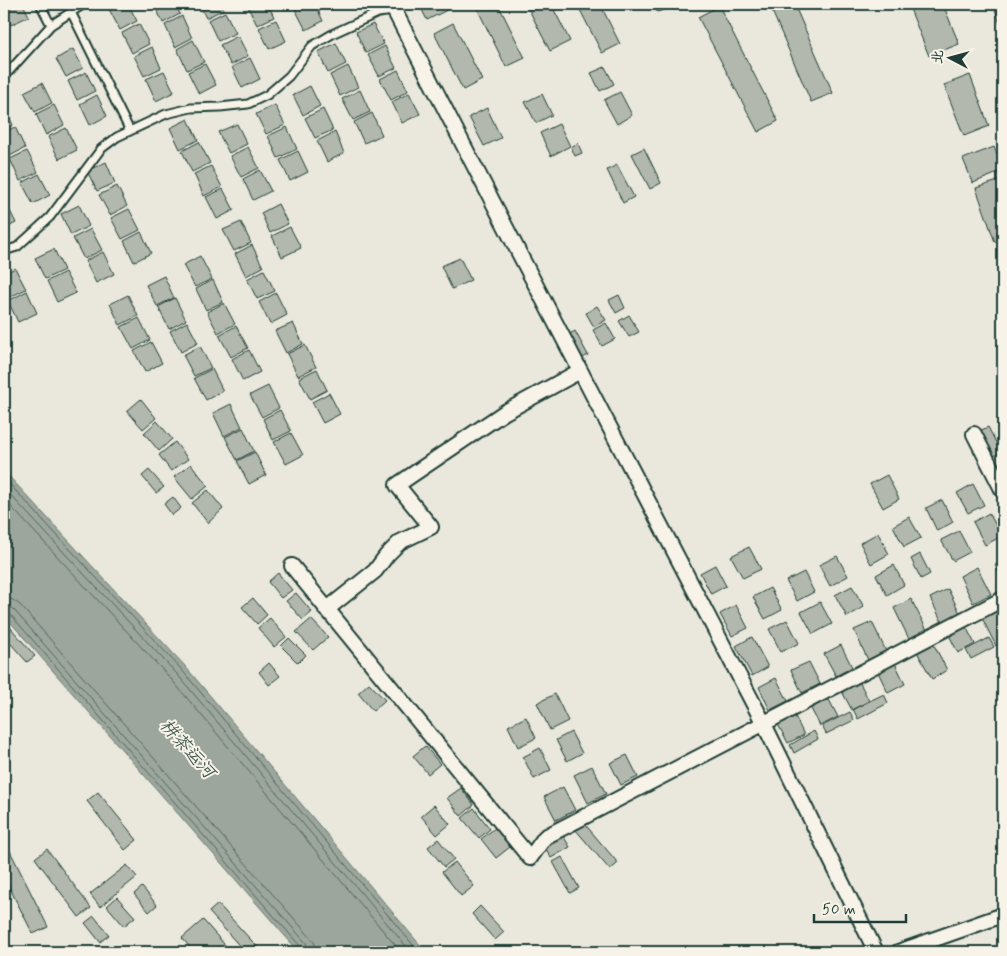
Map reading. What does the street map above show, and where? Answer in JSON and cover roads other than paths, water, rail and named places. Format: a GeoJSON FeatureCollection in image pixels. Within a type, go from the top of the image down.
{"type":"FeatureCollection","features":[{"type":"Feature","properties":{"kind":"street"},"geometry":{"type":"LineString","coordinates":[[393,7],[764,724],[876,952]]}},
{"type":"Feature","properties":{"kind":"street"},"geometry":{"type":"LineString","coordinates":[[326,610],[375,571],[400,542],[431,526],[397,485],[505,412],[580,371]]}},
{"type":"Feature","properties":{"kind":"street"},"geometry":{"type":"LineString","coordinates":[[974,434],[1003,490]]}},
{"type":"Feature","properties":{"kind":"street"},"geometry":{"type":"LineString","coordinates":[[292,566],[522,849],[1003,599]]}},
{"type":"Feature","properties":{"kind":"street"},"geometry":{"type":"LineString","coordinates":[[898,952],[1003,915]]}},
{"type":"Feature","properties":{"kind":"lane"},"geometry":{"type":"LineString","coordinates":[[40,4],[51,25]]}},
{"type":"Feature","properties":{"kind":"lane"},"geometry":{"type":"LineString","coordinates":[[4,78],[51,25],[84,4]]}},
{"type":"Feature","properties":{"kind":"lane"},"geometry":{"type":"LineString","coordinates":[[4,251],[17,247],[50,216],[102,149],[117,137],[166,114],[191,108],[248,104],[267,95],[289,76],[312,46],[334,33],[393,7]]}},
{"type":"Feature","properties":{"kind":"lane"},"geometry":{"type":"LineString","coordinates":[[71,12],[130,131]]}},
{"type":"Feature","properties":{"kind":"water","name":"栟茶运河"},"geometry":{"type":"Polygon","coordinates":[[[4,471],[185,666],[426,952],[299,952],[4,615],[4,471]]]}}]}
